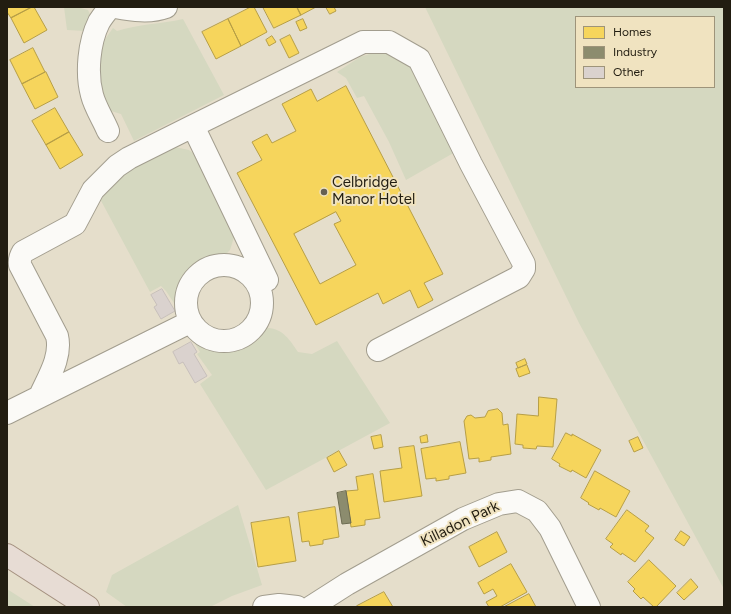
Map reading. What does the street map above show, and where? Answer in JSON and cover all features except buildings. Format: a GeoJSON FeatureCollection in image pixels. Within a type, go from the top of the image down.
{"type":"FeatureCollection","features":[{"type":"Feature","properties":{"kind":"main road"},"geometry":{"type":"LineString","coordinates":[[7,555],[88,607]]}},
{"type":"Feature","properties":{"kind":"street"},"geometry":{"type":"LineString","coordinates":[[108,131],[92,94],[90,55],[99,22],[110,7]]}},
{"type":"Feature","properties":{"kind":"street"},"geometry":{"type":"LineString","coordinates":[[116,7],[139,11],[162,9],[166,7]]}},
{"type":"Feature","properties":{"kind":"street"},"geometry":{"type":"LineString","coordinates":[[40,396],[58,352],[59,342],[20,265],[19,260],[23,252],[75,224],[93,190],[117,166],[129,158],[363,42],[389,42],[419,59],[471,164],[524,264],[524,269],[519,277],[378,350]]}},
{"type":"Feature","properties":{"kind":"street"},"geometry":{"type":"LineString","coordinates":[[193,126],[267,280],[258,284]]}},
{"type":"Feature","properties":{"kind":"street"},"geometry":{"type":"LineString","coordinates":[[218,264],[230,264],[241,268],[251,275],[258,284],[262,296],[262,309],[259,320],[251,330],[241,338],[230,341],[218,341],[207,338],[190,322],[185,303],[187,293],[191,283],[198,274],[206,268],[218,264]]}},
{"type":"Feature","properties":{"kind":"street"},"geometry":{"type":"LineString","coordinates":[[7,413],[190,322]]}},
{"type":"Feature","properties":{"kind":"street","name":"Killadon Park"},"geometry":{"type":"LineString","coordinates":[[311,607],[347,584],[463,520],[499,504],[518,501],[537,511],[550,528],[589,607]]}},
{"type":"Feature","properties":{"kind":"street"},"geometry":{"type":"LineString","coordinates":[[264,607],[279,605],[297,607]]}},
{"type":"Feature","properties":{"kind":"green space"},"geometry":{"type":"Polygon","coordinates":[[[64,7],[77,7],[88,10],[91,16],[85,31],[67,30],[64,7]]]}},
{"type":"Feature","properties":{"kind":"green space"},"geometry":{"type":"Polygon","coordinates":[[[425,7],[724,7],[724,589],[579,323],[425,7]]]}},
{"type":"Feature","properties":{"kind":"green space"},"geometry":{"type":"Polygon","coordinates":[[[183,19],[224,95],[134,141],[121,114],[111,111],[98,84],[103,42],[113,28],[117,31],[183,19]]]}},
{"type":"Feature","properties":{"kind":"green space"},"geometry":{"type":"Polygon","coordinates":[[[376,52],[387,52],[397,55],[418,73],[457,151],[406,180],[389,142],[364,96],[357,98],[346,78],[337,72],[360,57],[376,52]]]}},
{"type":"Feature","properties":{"kind":"green space"},"geometry":{"type":"Polygon","coordinates":[[[170,146],[189,150],[197,156],[235,234],[230,250],[225,255],[196,267],[190,274],[176,306],[161,286],[150,292],[99,197],[122,171],[170,146]]]}},
{"type":"Feature","properties":{"kind":"green space"},"geometry":{"type":"Polygon","coordinates":[[[268,328],[278,330],[286,336],[298,352],[312,354],[337,341],[390,423],[266,490],[200,384],[212,375],[197,354],[200,352],[194,342],[202,341],[213,346],[229,347],[248,342],[261,330],[268,328]]]}},
{"type":"Feature","properties":{"kind":"green space"},"geometry":{"type":"Polygon","coordinates":[[[238,505],[262,585],[232,596],[210,607],[127,607],[106,592],[112,575],[238,505]]]}},
{"type":"Feature","properties":{"kind":"green space"},"geometry":{"type":"Polygon","coordinates":[[[7,589],[35,607],[7,607],[7,589]]]}},
{"type":"Feature","properties":{"kind":"place","name":"Celbridge Manor Hotel"},"geometry":{"type":"Point","coordinates":[324,192]}}]}
